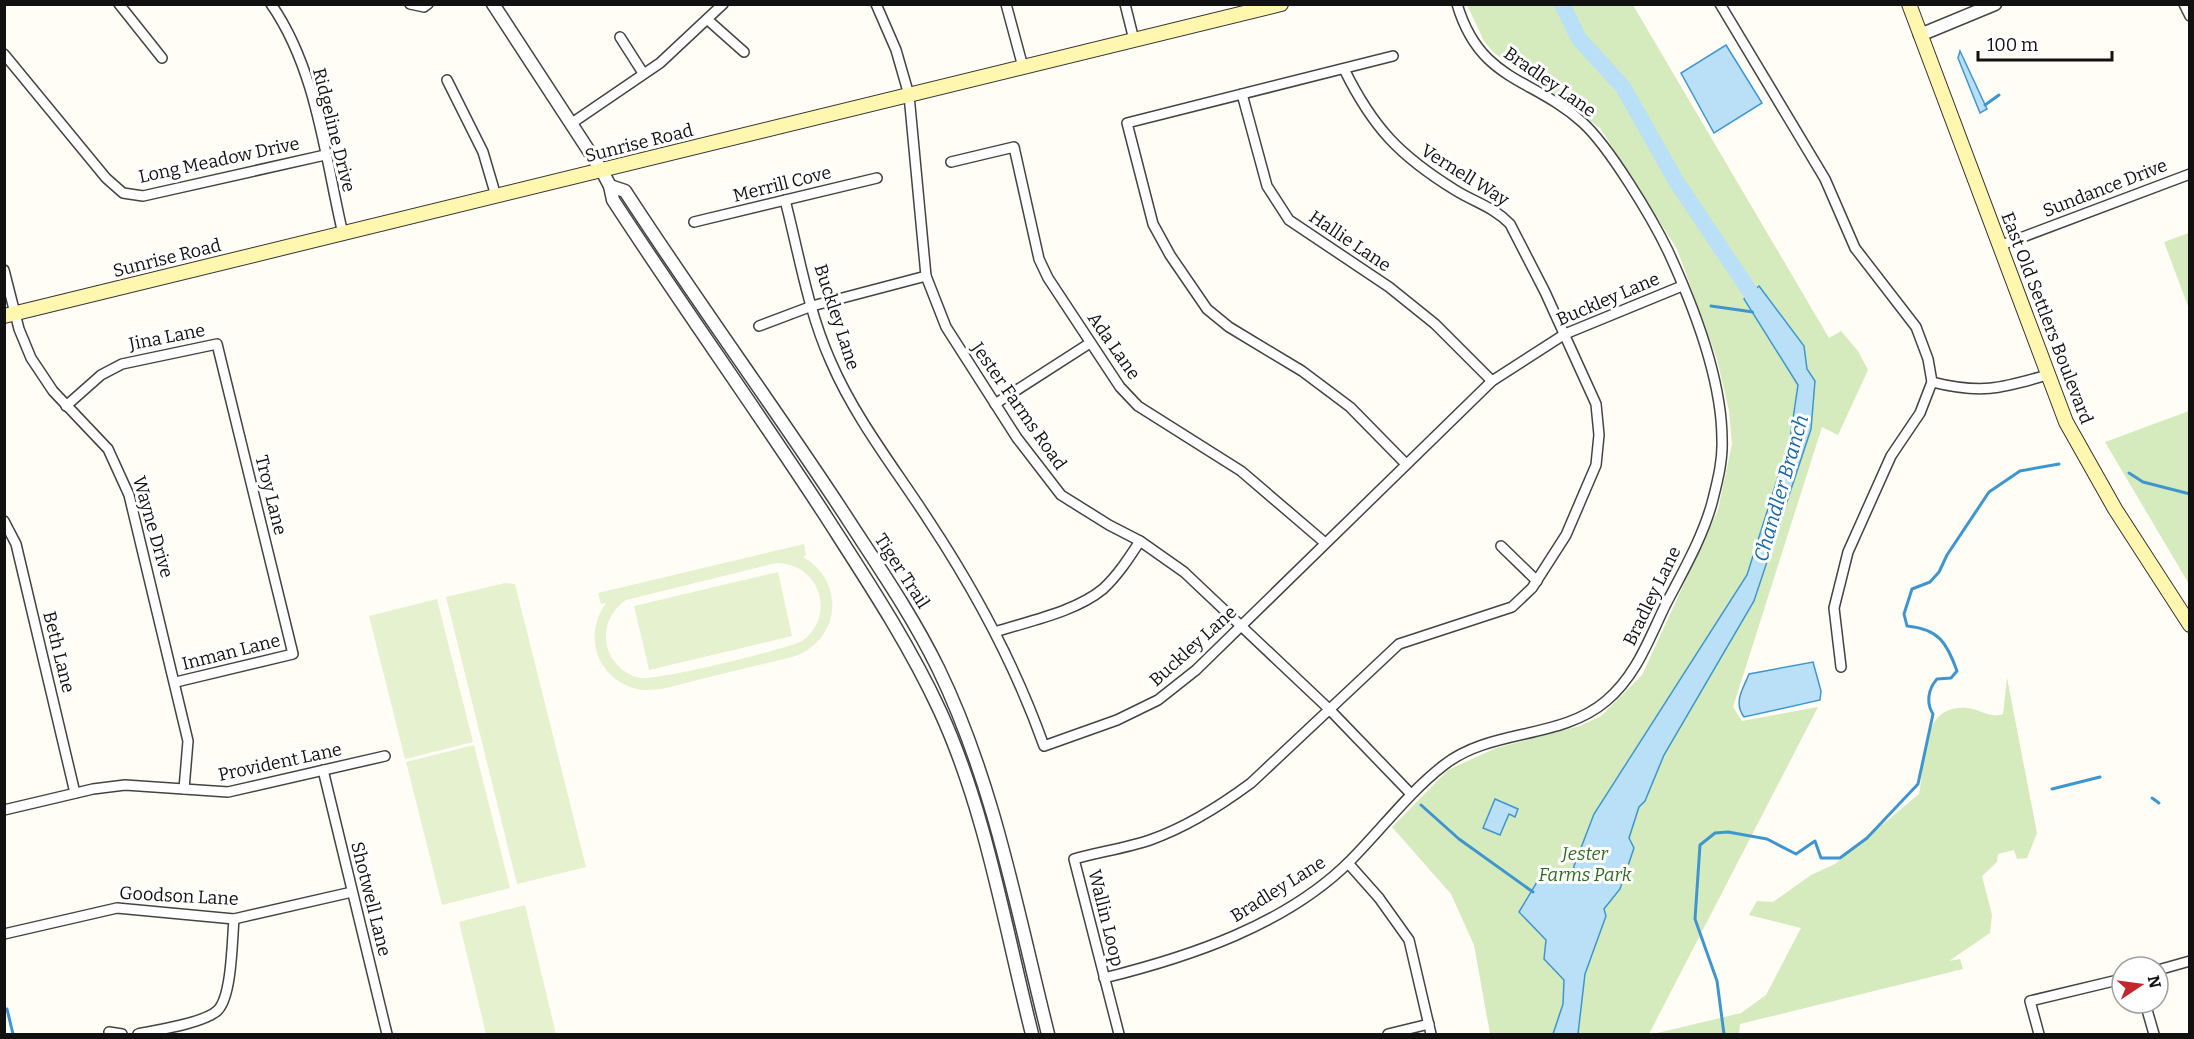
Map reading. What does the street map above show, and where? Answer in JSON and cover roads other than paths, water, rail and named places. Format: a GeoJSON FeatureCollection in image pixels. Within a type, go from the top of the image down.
{"type":"FeatureCollection","features":[{"type":"Feature","properties":{"kind":"main road","name":"Sunrise Road"},"geometry":{"type":"LineString","coordinates":[[10,315],[1134,40],[1248,8],[1281,4]]}},
{"type":"Feature","properties":{"kind":"main road","name":"East Old Settlers Boulevard"},"geometry":{"type":"LineString","coordinates":[[1909,4],[2066,422],[2097,478],[2190,625]]}},
{"type":"Feature","properties":{"kind":"street"},"geometry":{"type":"LineString","coordinates":[[119,4],[162,58]]}},
{"type":"Feature","properties":{"kind":"street","name":"Ridgeline Drive"},"geometry":{"type":"LineString","coordinates":[[270,4],[292,43],[304,72],[343,234]]}},
{"type":"Feature","properties":{"kind":"street"},"geometry":{"type":"LineString","coordinates":[[410,4],[424,7],[428,4]]}},
{"type":"Feature","properties":{"kind":"street","name":"Tiger Trail"},"geometry":{"type":"LineString","coordinates":[[493,4],[602,171],[610,186],[613,200],[818,504],[894,622],[922,675],[945,724],[974,805],[1032,1035]]}},
{"type":"Feature","properties":{"kind":"street"},"geometry":{"type":"LineString","coordinates":[[572,123],[674,52],[723,4]]}},
{"type":"Feature","properties":{"kind":"street","name":"Jester Farms Road"},"geometry":{"type":"LineString","coordinates":[[876,4],[896,50],[909,95],[926,276],[946,327],[995,404],[1040,470],[1061,495],[1140,541],[1184,572],[1329,709],[1411,794]]}},
{"type":"Feature","properties":{"kind":"street"},"geometry":{"type":"LineString","coordinates":[[1005,4],[1023,67]]}},
{"type":"Feature","properties":{"kind":"street"},"geometry":{"type":"LineString","coordinates":[[1125,4],[1134,40]]}},
{"type":"Feature","properties":{"kind":"street","name":"Bradley Lane"},"geometry":{"type":"LineString","coordinates":[[1104,978],[1191,954],[1233,938],[1284,910],[1348,863],[1411,794],[1468,749],[1581,717],[1605,702],[1640,660],[1691,555],[1711,506],[1723,442],[1717,394],[1682,286],[1659,235],[1598,139],[1568,112],[1492,63],[1474,41],[1462,21],[1457,4]]}},
{"type":"Feature","properties":{"kind":"street"},"geometry":{"type":"LineString","coordinates":[[1720,4],[1825,179],[1856,248],[1916,327],[1928,359],[1932,382],[1920,413],[1891,456],[1848,552],[1834,608],[1841,667]]}},
{"type":"Feature","properties":{"kind":"street"},"geometry":{"type":"LineString","coordinates":[[1920,35],[1995,4]]}},
{"type":"Feature","properties":{"kind":"street"},"geometry":{"type":"LineString","coordinates":[[2184,4],[2190,16]]}},
{"type":"Feature","properties":{"kind":"street"},"geometry":{"type":"LineString","coordinates":[[708,20],[744,52]]}},
{"type":"Feature","properties":{"kind":"street"},"geometry":{"type":"LineString","coordinates":[[620,37],[643,73]]}},
{"type":"Feature","properties":{"kind":"street","name":"Long Meadow Drive"},"geometry":{"type":"LineString","coordinates":[[4,54],[106,178],[123,193],[143,196],[325,155]]}},
{"type":"Feature","properties":{"kind":"street"},"geometry":{"type":"LineString","coordinates":[[1393,56],[1127,123],[1153,224],[1170,255],[1207,309],[1229,327],[1302,371],[1350,407],[1405,463]]}},
{"type":"Feature","properties":{"kind":"street","name":"Vernell Way"},"geometry":{"type":"LineString","coordinates":[[1329,709],[1400,644],[1418,636],[1501,612],[1523,597],[1537,581],[1566,535],[1591,479],[1598,450],[1598,417],[1593,393],[1510,224],[1493,208],[1454,190],[1399,151],[1361,102],[1344,69]]}},
{"type":"Feature","properties":{"kind":"street"},"geometry":{"type":"LineString","coordinates":[[447,80],[483,152],[496,196]]}},
{"type":"Feature","properties":{"kind":"street","name":"Hallie Lane"},"geometry":{"type":"LineString","coordinates":[[1242,94],[1267,186],[1289,220],[1389,287],[1435,324],[1492,381]]}},
{"type":"Feature","properties":{"kind":"street","name":"Ada Lane"},"geometry":{"type":"LineString","coordinates":[[951,162],[1014,147],[1040,259],[1048,278],[1120,387],[1138,406],[1241,471],[1324,542]]}},
{"type":"Feature","properties":{"kind":"street","name":"Sundance Drive"},"geometry":{"type":"LineString","coordinates":[[1999,246],[2190,174]]}},
{"type":"Feature","properties":{"kind":"street","name":"Merrill Cove"},"geometry":{"type":"LineString","coordinates":[[694,222],[877,178]]}},
{"type":"Feature","properties":{"kind":"street","name":"Tiger Trail"},"geometry":{"type":"LineString","coordinates":[[610,186],[625,191],[693,295],[780,416],[907,612],[938,668],[976,761],[994,818],[1048,1035]]}},
{"type":"Feature","properties":{"kind":"street","name":"Buckley Lane"},"geometry":{"type":"LineString","coordinates":[[785,200],[812,306],[830,361],[846,394],[933,526],[995,633],[1024,690],[1044,746],[1117,720],[1158,700],[1196,669],[1405,463],[1492,381],[1565,334],[1682,286]]}},
{"type":"Feature","properties":{"kind":"street","name":"Wayne Drive"},"geometry":{"type":"LineString","coordinates":[[4,270],[10,315],[31,358],[48,385],[108,449],[129,495],[176,682],[188,741],[184,789]]}},
{"type":"Feature","properties":{"kind":"street"},"geometry":{"type":"LineString","coordinates":[[759,326],[812,306],[926,276]]}},
{"type":"Feature","properties":{"kind":"street"},"geometry":{"type":"LineString","coordinates":[[995,404],[1090,343]]}},
{"type":"Feature","properties":{"kind":"street","name":"Jina Lane"},"geometry":{"type":"LineString","coordinates":[[66,406],[101,375],[122,364],[217,344]]}},
{"type":"Feature","properties":{"kind":"street","name":"Troy Lane"},"geometry":{"type":"LineString","coordinates":[[217,344],[293,654]]}},
{"type":"Feature","properties":{"kind":"street"},"geometry":{"type":"LineString","coordinates":[[1932,382],[1956,388],[2000,389],[2047,375]]}},
{"type":"Feature","properties":{"kind":"street","name":"Beth Lane"},"geometry":{"type":"LineString","coordinates":[[4,521],[16,544],[75,793]]}},
{"type":"Feature","properties":{"kind":"street"},"geometry":{"type":"LineString","coordinates":[[995,633],[1070,606],[1101,590],[1119,572],[1140,541]]}},
{"type":"Feature","properties":{"kind":"street"},"geometry":{"type":"LineString","coordinates":[[1501,546],[1537,581]]}},
{"type":"Feature","properties":{"kind":"street","name":"Inman Lane"},"geometry":{"type":"LineString","coordinates":[[176,682],[293,654]]}},
{"type":"Feature","properties":{"kind":"street","name":"Wallin Loop"},"geometry":{"type":"LineString","coordinates":[[1119,1035],[1074,859],[1150,840],[1192,821],[1225,802],[1251,783],[1329,709]]}},
{"type":"Feature","properties":{"kind":"street","name":"Provident Lane"},"geometry":{"type":"LineString","coordinates":[[4,810],[75,793],[125,785],[228,792],[385,756]]}},
{"type":"Feature","properties":{"kind":"street","name":"Shotwell Lane"},"geometry":{"type":"LineString","coordinates":[[322,771],[387,1035]]}},
{"type":"Feature","properties":{"kind":"street"},"geometry":{"type":"LineString","coordinates":[[1348,863],[1379,898],[1408,940],[1431,1035]]}},
{"type":"Feature","properties":{"kind":"street","name":"Goodson Lane"},"geometry":{"type":"LineString","coordinates":[[4,934],[117,908],[234,919],[352,892]]}},
{"type":"Feature","properties":{"kind":"street"},"geometry":{"type":"LineString","coordinates":[[138,1035],[206,1017],[218,1010],[226,996],[234,919]]}},
{"type":"Feature","properties":{"kind":"street"},"geometry":{"type":"LineString","coordinates":[[2170,967],[2190,961]]}},
{"type":"Feature","properties":{"kind":"street"},"geometry":{"type":"LineString","coordinates":[[2039,1035],[2030,1001],[2110,982]]}},
{"type":"Feature","properties":{"kind":"street"},"geometry":{"type":"LineString","coordinates":[[2148,1015],[2154,1035]]}},
{"type":"Feature","properties":{"kind":"street"},"geometry":{"type":"LineString","coordinates":[[1388,1035],[1429,1024]]}},
{"type":"Feature","properties":{"kind":"street"},"geometry":{"type":"LineString","coordinates":[[110,1032],[122,1035]]}},
{"type":"Feature","properties":{"kind":"water"},"geometry":{"type":"Polygon","coordinates":[[[1726,45],[1762,103],[1714,133],[1681,73],[1726,45]]]}},
{"type":"Feature","properties":{"kind":"water"},"geometry":{"type":"Polygon","coordinates":[[[1960,51],[1987,109],[1980,113],[1958,58],[1960,51]]]}},
{"type":"Feature","properties":{"kind":"water"},"geometry":{"type":"Polygon","coordinates":[[[1759,286],[1804,346],[1807,369],[1815,381],[1811,429],[1754,601],[1664,755],[1645,801],[1639,807],[1629,838],[1634,848],[1620,889],[1604,909],[1606,916],[1585,974],[1578,1034],[1553,1034],[1563,1004],[1564,980],[1544,959],[1546,940],[1519,912],[1546,867],[1557,871],[1573,883],[1574,866],[1594,814],[1747,575],[1790,439],[1798,385],[1744,299],[1759,286]]]}},
{"type":"Feature","properties":{"kind":"water"},"geometry":{"type":"Polygon","coordinates":[[[1813,662],[1821,691],[1820,700],[1744,717],[1739,701],[1749,674],[1813,662]]]}},
{"type":"Feature","properties":{"kind":"water"},"geometry":{"type":"Polygon","coordinates":[[[1495,799],[1518,809],[1515,817],[1509,814],[1500,835],[1483,828],[1495,799]]]}},
{"type":"Feature","properties":{"kind":"waterway","name":"Chandler Branch"},"geometry":{"type":"LineString","coordinates":[[1562,4],[1579,39],[1623,87],[1676,181],[1763,311]]}},
{"type":"Feature","properties":{"kind":"waterway"},"geometry":{"type":"LineString","coordinates":[[1985,105],[1999,95]]}},
{"type":"Feature","properties":{"kind":"waterway"},"geometry":{"type":"LineString","coordinates":[[1711,306],[1753,312]]}},
{"type":"Feature","properties":{"kind":"waterway"},"geometry":{"type":"LineString","coordinates":[[1724,1034],[1717,981],[1695,919],[1700,845],[1715,833],[1728,832],[1767,839],[1796,854],[1815,841],[1821,858],[1840,858],[1867,838],[1918,784],[1933,714],[1929,705],[1930,692],[1937,679],[1951,678],[1957,671],[1940,639],[1927,630],[1907,626],[1904,614],[1912,589],[1930,582],[1939,572],[1947,555],[1989,492],[2020,471],[2059,464]]}},
{"type":"Feature","properties":{"kind":"waterway"},"geometry":{"type":"LineString","coordinates":[[2129,473],[2143,482],[2190,494]]}},
{"type":"Feature","properties":{"kind":"waterway"},"geometry":{"type":"LineString","coordinates":[[2052,789],[2100,777]]}},
{"type":"Feature","properties":{"kind":"waterway"},"geometry":{"type":"LineString","coordinates":[[2152,798],[2159,803]]}},
{"type":"Feature","properties":{"kind":"waterway"},"geometry":{"type":"LineString","coordinates":[[1421,805],[1459,839],[1533,892]]}},
{"type":"Feature","properties":{"kind":"waterway"},"geometry":{"type":"LineString","coordinates":[[7,1009],[13,1034]]}},
{"type":"Feature","properties":{"kind":"park label","name":"Jester Farms Park"},"geometry":{"type":"Point","coordinates":[1585,864]}}]}
